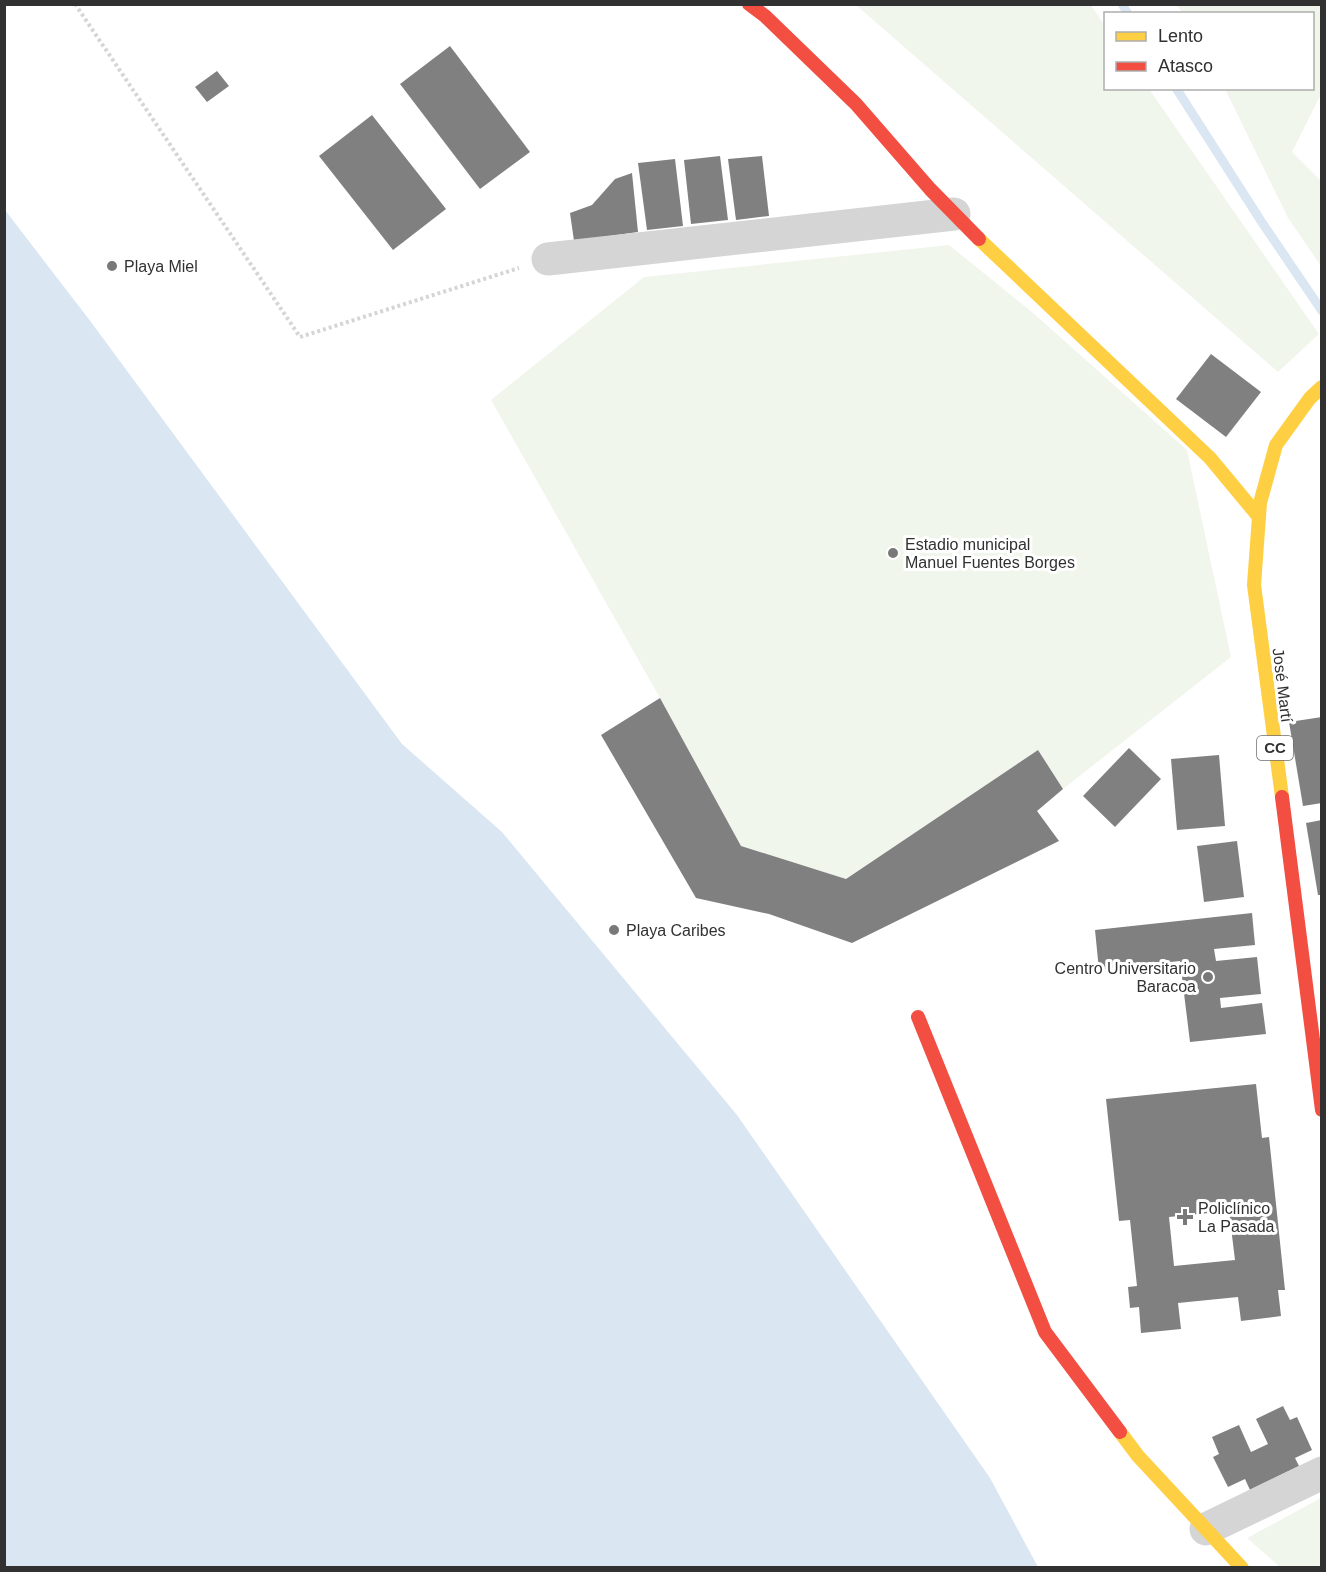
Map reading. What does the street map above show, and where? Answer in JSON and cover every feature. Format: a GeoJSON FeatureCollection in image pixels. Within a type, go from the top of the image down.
{"type":"FeatureCollection","features":[{"type":"Feature","properties":{"kind":"street"},"geometry":{"type":"LineString","coordinates":[[749,4],[765,15],[856,104],[954,214],[1062,320],[1210,458],[1259,517]]}},
{"type":"Feature","properties":{"kind":"street"},"geometry":{"type":"LineString","coordinates":[[548,259],[954,214]]}},
{"type":"Feature","properties":{"kind":"street","name":"José Martí"},"geometry":{"type":"LineString","coordinates":[[1322,387],[1310,398],[1276,445],[1260,503],[1254,585],[1322,1110]]}},
{"type":"Feature","properties":{"kind":"street"},"geometry":{"type":"LineString","coordinates":[[918,1017],[1045,1332],[1138,1456],[1242,1568]]}},
{"type":"Feature","properties":{"kind":"street"},"geometry":{"type":"LineString","coordinates":[[1206,1529],[1322,1473]]}},
{"type":"Feature","properties":{"kind":"path"},"geometry":{"type":"LineString","coordinates":[[75,4],[300,337],[548,259]]}},
{"type":"Feature","properties":{"kind":"shaded area"},"geometry":{"type":"Polygon","coordinates":[[[856,5],[1091,5],[1104,24],[1104,90],[1150,90],[1319,334],[1278,372],[856,5]]]}},
{"type":"Feature","properties":{"kind":"shaded area"},"geometry":{"type":"Polygon","coordinates":[[[1176,5],[1321,5],[1321,94],[1292,152],[1321,181],[1321,266],[1288,218],[1225,90],[1314,90],[1314,12],[1182,12],[1176,5]]]}},
{"type":"Feature","properties":{"kind":"shaded area"},"geometry":{"type":"Polygon","coordinates":[[[5,210],[91,322],[402,744],[502,832],[737,1115],[990,1478],[1038,1567],[5,1567],[5,210]]]}},
{"type":"Feature","properties":{"kind":"shaded area","name":"Estadio municipal Manuel Fuentes Borges"},"geometry":{"type":"Polygon","coordinates":[[[949,245],[1032,312],[1187,450],[1231,657],[1063,789],[1038,750],[846,879],[741,846],[491,400],[644,277],[949,245]]]}},
{"type":"Feature","properties":{"kind":"shaded area"},"geometry":{"type":"Polygon","coordinates":[[[1321,1498],[1321,1567],[1280,1567],[1247,1538],[1321,1498]]]}},
{"type":"Feature","properties":{"kind":"building"},"geometry":{"type":"Polygon","coordinates":[[[450,46],[530,152],[480,189],[400,84],[450,46]]]}},
{"type":"Feature","properties":{"kind":"building"},"geometry":{"type":"Polygon","coordinates":[[[217,71],[229,86],[207,102],[195,87],[217,71]]]}},
{"type":"Feature","properties":{"kind":"building"},"geometry":{"type":"Polygon","coordinates":[[[372,115],[446,209],[393,250],[319,156],[372,115]]]}},
{"type":"Feature","properties":{"kind":"building"},"geometry":{"type":"Polygon","coordinates":[[[720,156],[728,220],[691,224],[684,160],[720,156]]]}},
{"type":"Feature","properties":{"kind":"building"},"geometry":{"type":"Polygon","coordinates":[[[762,156],[769,216],[736,220],[728,159],[762,156]]]}},
{"type":"Feature","properties":{"kind":"building"},"geometry":{"type":"Polygon","coordinates":[[[675,159],[683,226],[647,230],[638,163],[675,159]]]}},
{"type":"Feature","properties":{"kind":"building"},"geometry":{"type":"Polygon","coordinates":[[[632,173],[638,232],[574,241],[570,213],[592,205],[615,179],[632,173]]]}},
{"type":"Feature","properties":{"kind":"building"},"geometry":{"type":"Polygon","coordinates":[[[1211,354],[1261,392],[1226,437],[1176,399],[1211,354]]]}},
{"type":"Feature","properties":{"kind":"building"},"geometry":{"type":"Polygon","coordinates":[[[660,698],[741,846],[846,879],[1038,750],[1063,789],[1037,811],[1059,841],[852,943],[769,914],[696,898],[601,735],[660,698]]]}},
{"type":"Feature","properties":{"kind":"building"},"geometry":{"type":"Polygon","coordinates":[[[1322,717],[1322,803],[1303,806],[1289,722],[1322,717]]]}},
{"type":"Feature","properties":{"kind":"building"},"geometry":{"type":"Polygon","coordinates":[[[1129,748],[1161,779],[1115,827],[1083,796],[1129,748]]]}},
{"type":"Feature","properties":{"kind":"building"},"geometry":{"type":"Polygon","coordinates":[[[1219,755],[1225,826],[1177,830],[1171,759],[1219,755]]]}},
{"type":"Feature","properties":{"kind":"building"},"geometry":{"type":"Polygon","coordinates":[[[1322,820],[1322,895],[1318,895],[1306,823],[1322,820]]]}},
{"type":"Feature","properties":{"kind":"building"},"geometry":{"type":"Polygon","coordinates":[[[1237,841],[1244,897],[1204,902],[1197,846],[1237,841]]]}},
{"type":"Feature","properties":{"kind":"building"},"geometry":{"type":"Polygon","coordinates":[[[1252,913],[1255,945],[1214,949],[1216,961],[1257,957],[1261,994],[1220,998],[1221,1008],[1262,1003],[1266,1034],[1190,1042],[1180,961],[1099,970],[1095,930],[1252,913]]]}},
{"type":"Feature","properties":{"kind":"building"},"geometry":{"type":"Polygon","coordinates":[[[1256,1084],[1262,1138],[1269,1137],[1285,1290],[1278,1290],[1281,1316],[1241,1321],[1238,1297],[1178,1303],[1181,1329],[1141,1333],[1139,1307],[1130,1308],[1128,1287],[1137,1286],[1130,1220],[1119,1221],[1106,1099],[1256,1084]],[[1229,1211],[1169,1217],[1174,1266],[1235,1260],[1229,1211]]]}},
{"type":"Feature","properties":{"kind":"building"},"geometry":{"type":"Polygon","coordinates":[[[1283,1406],[1290,1420],[1297,1417],[1312,1450],[1295,1458],[1299,1466],[1250,1490],[1245,1479],[1228,1487],[1213,1457],[1219,1454],[1212,1437],[1239,1425],[1251,1452],[1268,1444],[1256,1419],[1283,1406]]]}},
{"type":"Feature","properties":{"kind":"waterway"},"geometry":{"type":"LineString","coordinates":[[1122,4],[1127,12]]}},
{"type":"Feature","properties":{"kind":"waterway"},"geometry":{"type":"LineString","coordinates":[[1177,90],[1322,311]]}},
{"type":"Feature","properties":{"kind":"traffic: slow"},"geometry":{"type":"LineString","coordinates":[[979,239],[1210,458],[1259,517]]}},
{"type":"Feature","properties":{"kind":"traffic: slow"},"geometry":{"type":"LineString","coordinates":[[1282,797],[1254,585],[1260,503],[1276,445],[1310,398],[1322,387]]}},
{"type":"Feature","properties":{"kind":"traffic: slow"},"geometry":{"type":"LineString","coordinates":[[1120,1432],[1138,1456],[1242,1568]]}},
{"type":"Feature","properties":{"kind":"traffic: jam"},"geometry":{"type":"LineString","coordinates":[[749,4],[765,16],[856,104],[930,189],[979,239]]}},
{"type":"Feature","properties":{"kind":"traffic: jam"},"geometry":{"type":"LineString","coordinates":[[1282,797],[1322,1110]]}},
{"type":"Feature","properties":{"kind":"traffic: jam"},"geometry":{"type":"LineString","coordinates":[[918,1017],[1045,1332],[1120,1432]]}},
{"type":"Feature","properties":{"kind":"place","name":"Playa Miel"},"geometry":{"type":"Point","coordinates":[112,266]}},
{"type":"Feature","properties":{"kind":"place","name":"Estadio municipal Manuel Fuentes Borges"},"geometry":{"type":"Point","coordinates":[893,553]}},
{"type":"Feature","properties":{"kind":"place","name":"Playa Caribes"},"geometry":{"type":"Point","coordinates":[614,930]}},
{"type":"Feature","properties":{"kind":"place","name":"Centro Universitario Baracoa"},"geometry":{"type":"Point","coordinates":[1208,977]}},
{"type":"Feature","properties":{"kind":"place","name":"Policlínico La Pasada"},"geometry":{"type":"Point","coordinates":[1185,1217]}}]}
